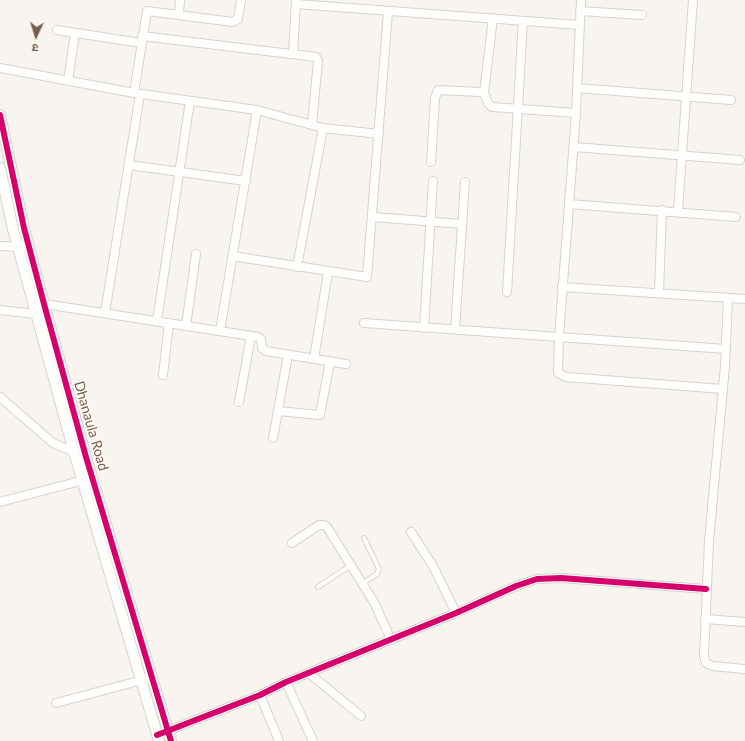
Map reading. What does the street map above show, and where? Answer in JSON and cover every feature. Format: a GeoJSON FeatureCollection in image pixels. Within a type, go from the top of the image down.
{"type":"FeatureCollection","features":[{"type":"Feature","properties":{"kind":"street"},"geometry":{"type":"LineString","coordinates":[[178,14],[180,0]]}},
{"type":"Feature","properties":{"kind":"street"},"geometry":{"type":"LineString","coordinates":[[105,313],[129,165],[142,39],[147,11],[236,21],[239,16],[241,0]]}},
{"type":"Feature","properties":{"kind":"street"},"geometry":{"type":"LineString","coordinates":[[581,0],[574,147],[562,287],[558,368],[562,376],[723,389]]}},
{"type":"Feature","properties":{"kind":"street"},"geometry":{"type":"LineString","coordinates":[[678,211],[693,0]]}},
{"type":"Feature","properties":{"kind":"street"},"geometry":{"type":"LineString","coordinates":[[293,53],[296,2],[388,12],[579,25]]}},
{"type":"Feature","properties":{"kind":"street"},"geometry":{"type":"LineString","coordinates":[[232,256],[367,277],[373,218],[388,12]]}},
{"type":"Feature","properties":{"kind":"street"},"geometry":{"type":"LineString","coordinates":[[580,12],[642,15]]}},
{"type":"Feature","properties":{"kind":"street"},"geometry":{"type":"LineString","coordinates":[[493,18],[484,93],[490,106],[576,113]]}},
{"type":"Feature","properties":{"kind":"street"},"geometry":{"type":"LineString","coordinates":[[507,292],[523,21]]}},
{"type":"Feature","properties":{"kind":"street"},"geometry":{"type":"LineString","coordinates":[[57,30],[313,56],[317,59],[312,124]]}},
{"type":"Feature","properties":{"kind":"street"},"geometry":{"type":"LineString","coordinates":[[68,81],[75,33]]}},
{"type":"Feature","properties":{"kind":"street"},"geometry":{"type":"LineString","coordinates":[[0,68],[137,93],[257,110],[323,128],[379,134]]}},
{"type":"Feature","properties":{"kind":"street"},"geometry":{"type":"LineString","coordinates":[[577,88],[731,100]]}},
{"type":"Feature","properties":{"kind":"street"},"geometry":{"type":"LineString","coordinates":[[431,162],[436,93],[438,90],[443,89],[484,93]]}},
{"type":"Feature","properties":{"kind":"street"},"geometry":{"type":"LineString","coordinates":[[157,321],[190,101]]}},
{"type":"Feature","properties":{"kind":"street"},"geometry":{"type":"LineString","coordinates":[[220,331],[257,110]]}},
{"type":"Feature","properties":{"kind":"street","name":"Dhanaula Road"},"geometry":{"type":"LineString","coordinates":[[0,115],[29,246],[44,304],[93,478],[171,741]]}},
{"type":"Feature","properties":{"kind":"street"},"geometry":{"type":"LineString","coordinates":[[297,267],[323,128]]}},
{"type":"Feature","properties":{"kind":"street"},"geometry":{"type":"LineString","coordinates":[[574,147],[682,154],[740,160]]}},
{"type":"Feature","properties":{"kind":"street"},"geometry":{"type":"LineString","coordinates":[[129,165],[246,181]]}},
{"type":"Feature","properties":{"kind":"street","name":"Dhanaula Road"},"geometry":{"type":"LineString","coordinates":[[0,168],[18,247],[74,452],[158,738]]}},
{"type":"Feature","properties":{"kind":"street"},"geometry":{"type":"LineString","coordinates":[[424,328],[433,181]]}},
{"type":"Feature","properties":{"kind":"street"},"geometry":{"type":"LineString","coordinates":[[455,329],[465,182]]}},
{"type":"Feature","properties":{"kind":"street"},"geometry":{"type":"LineString","coordinates":[[569,204],[678,211],[736,217]]}},
{"type":"Feature","properties":{"kind":"street"},"geometry":{"type":"LineString","coordinates":[[659,293],[662,210]]}},
{"type":"Feature","properties":{"kind":"street"},"geometry":{"type":"LineString","coordinates":[[373,218],[462,224]]}},
{"type":"Feature","properties":{"kind":"street"},"geometry":{"type":"LineString","coordinates":[[0,246],[29,246]]}},
{"type":"Feature","properties":{"kind":"street"},"geometry":{"type":"LineString","coordinates":[[186,326],[196,254]]}},
{"type":"Feature","properties":{"kind":"street"},"geometry":{"type":"LineString","coordinates":[[314,359],[328,272]]}},
{"type":"Feature","properties":{"kind":"street"},"geometry":{"type":"LineString","coordinates":[[562,287],[745,299]]}},
{"type":"Feature","properties":{"kind":"street"},"geometry":{"type":"LineString","coordinates":[[728,298],[723,389],[706,589],[704,656],[706,663],[712,666],[745,669]]}},
{"type":"Feature","properties":{"kind":"street"},"geometry":{"type":"LineString","coordinates":[[33,302],[251,336],[261,339],[264,350],[346,364]]}},
{"type":"Feature","properties":{"kind":"street"},"geometry":{"type":"LineString","coordinates":[[0,310],[36,314]]}},
{"type":"Feature","properties":{"kind":"street"},"geometry":{"type":"LineString","coordinates":[[163,375],[169,323]]}},
{"type":"Feature","properties":{"kind":"street"},"geometry":{"type":"LineString","coordinates":[[364,323],[726,349]]}},
{"type":"Feature","properties":{"kind":"street"},"geometry":{"type":"LineString","coordinates":[[239,402],[251,336]]}},
{"type":"Feature","properties":{"kind":"street"},"geometry":{"type":"LineString","coordinates":[[273,438],[288,355]]}},
{"type":"Feature","properties":{"kind":"street"},"geometry":{"type":"LineString","coordinates":[[278,411],[320,415],[330,362]]}},
{"type":"Feature","properties":{"kind":"street"},"geometry":{"type":"LineString","coordinates":[[0,397],[49,440],[64,449],[74,452]]}},
{"type":"Feature","properties":{"kind":"street"},"geometry":{"type":"LineString","coordinates":[[0,502],[93,478]]}},
{"type":"Feature","properties":{"kind":"street"},"geometry":{"type":"LineString","coordinates":[[292,543],[318,525],[324,525],[363,583],[375,604],[391,640]]}},
{"type":"Feature","properties":{"kind":"street"},"geometry":{"type":"LineString","coordinates":[[411,532],[434,566],[456,613]]}},
{"type":"Feature","properties":{"kind":"street"},"geometry":{"type":"LineString","coordinates":[[158,738],[168,730],[260,695],[286,682],[310,674],[456,613],[516,586],[537,579],[561,578],[706,589]]}},
{"type":"Feature","properties":{"kind":"street"},"geometry":{"type":"LineString","coordinates":[[705,618],[745,622]]}},
{"type":"Feature","properties":{"kind":"street"},"geometry":{"type":"LineString","coordinates":[[310,674],[361,716]]}},
{"type":"Feature","properties":{"kind":"street"},"geometry":{"type":"LineString","coordinates":[[56,703],[153,677]]}},
{"type":"Feature","properties":{"kind":"street"},"geometry":{"type":"LineString","coordinates":[[286,682],[313,741]]}},
{"type":"Feature","properties":{"kind":"street"},"geometry":{"type":"LineString","coordinates":[[260,695],[279,741]]}},
{"type":"Feature","properties":{"kind":"lane"},"geometry":{"type":"LineString","coordinates":[[363,583],[377,574],[380,569],[364,538]]}},
{"type":"Feature","properties":{"kind":"lane"},"geometry":{"type":"LineString","coordinates":[[318,587],[351,565]]}},
{"type":"Feature","properties":{"kind":"cycle path"},"geometry":{"type":"LineString","coordinates":[[0,115],[24,228],[44,304],[86,457],[171,741]]}},
{"type":"Feature","properties":{"kind":"cycle path"},"geometry":{"type":"LineString","coordinates":[[157,735],[260,695],[286,682],[456,613],[516,586],[537,579],[561,578],[706,589]]}}]}
